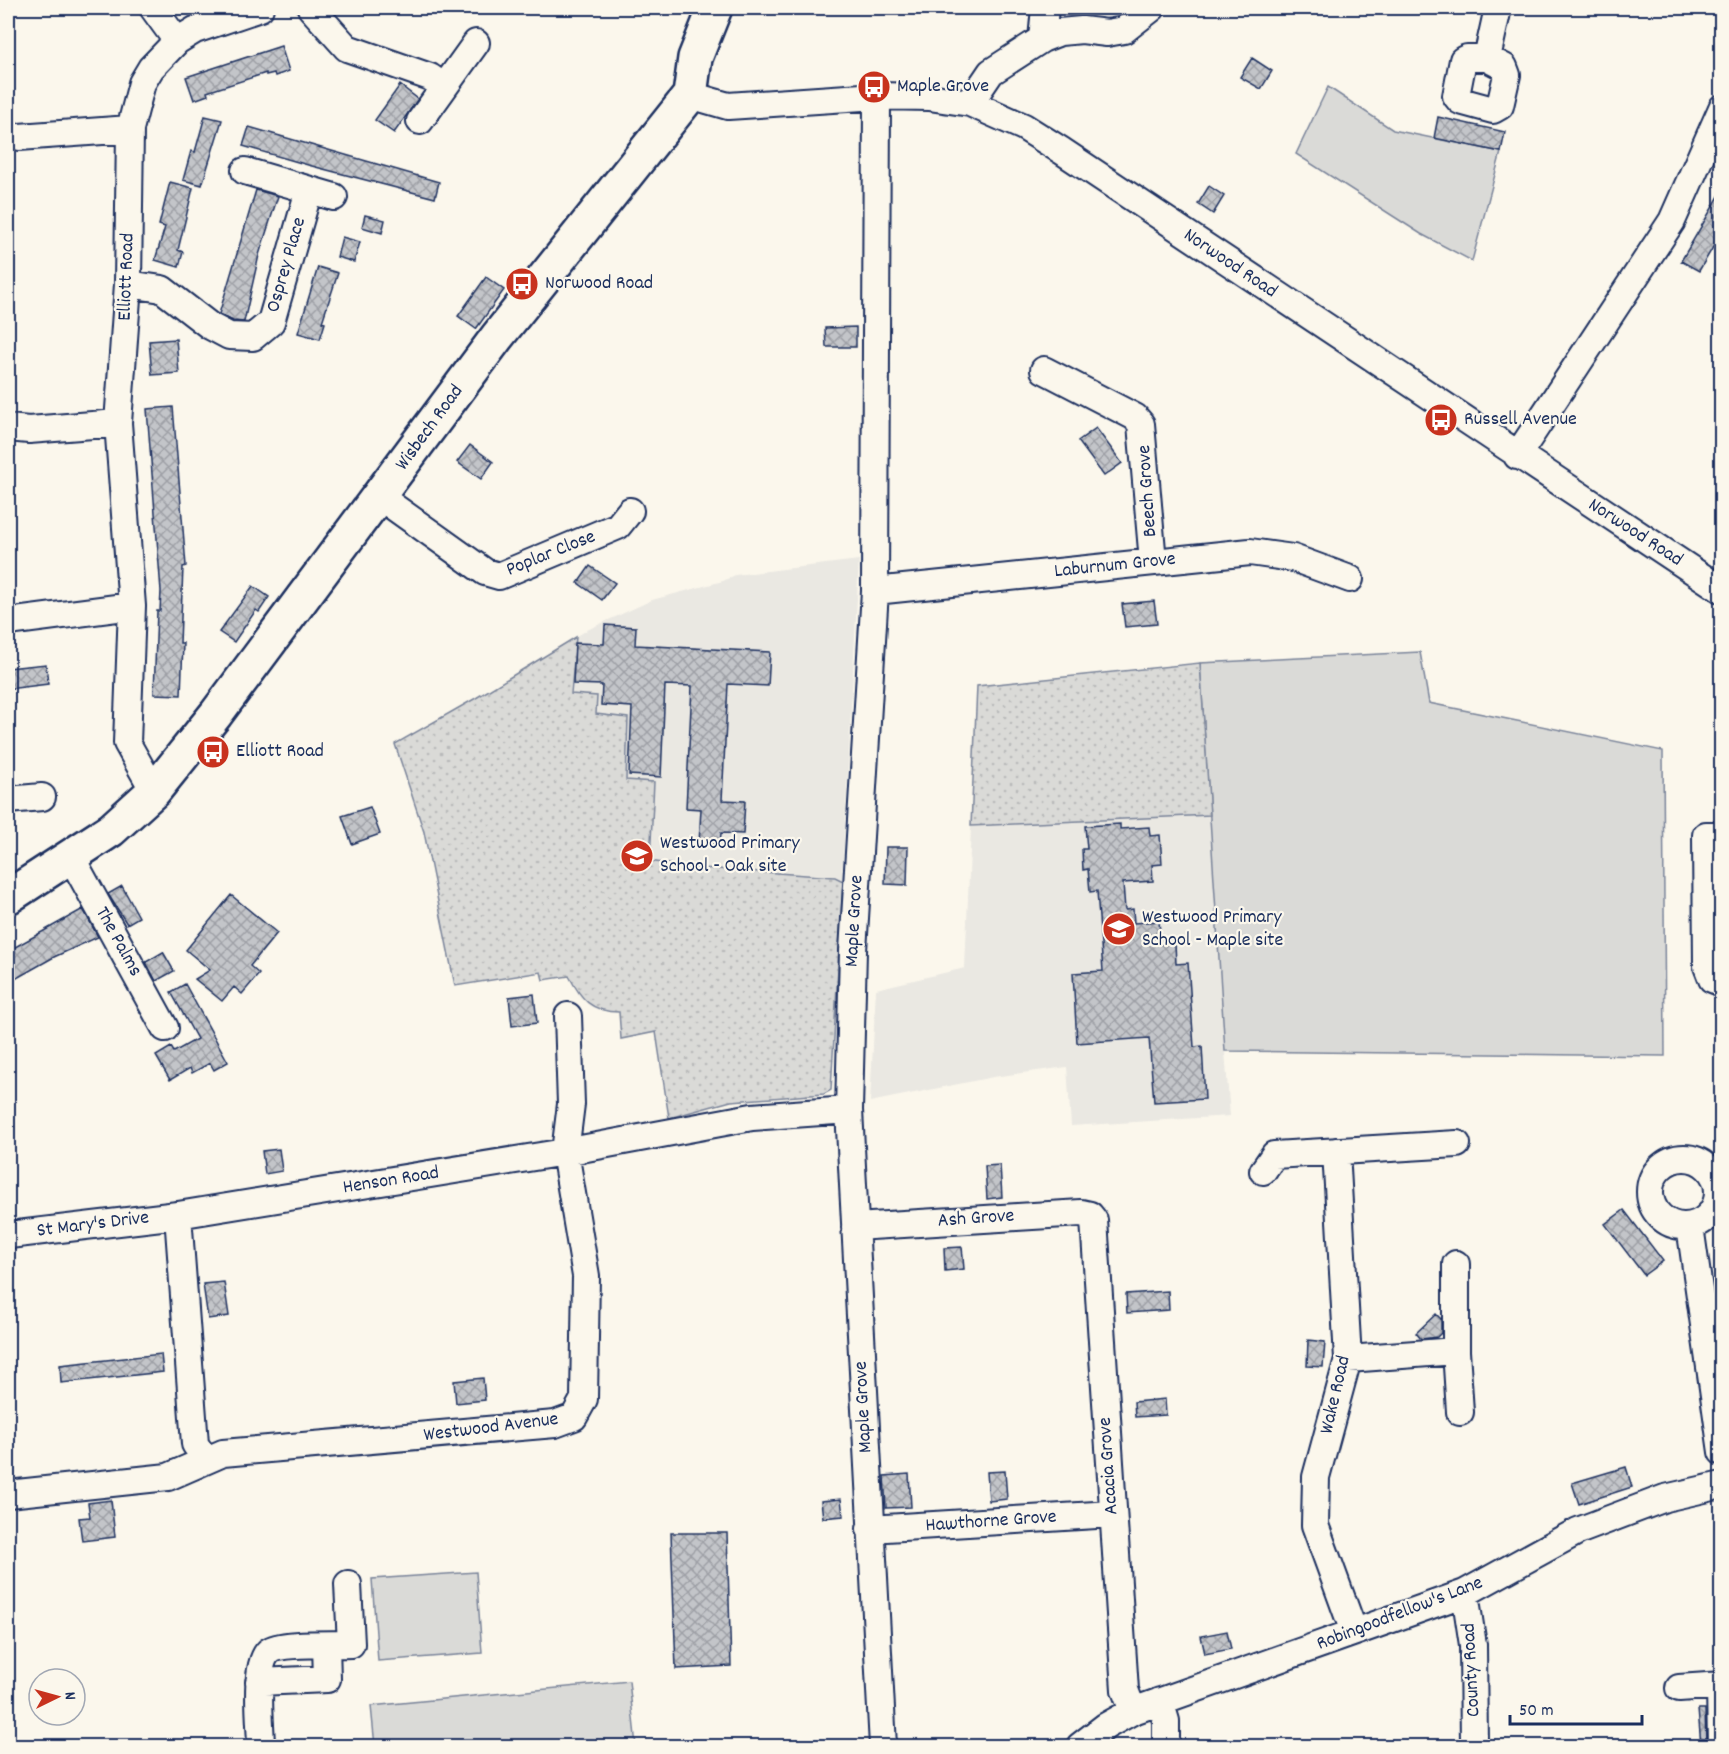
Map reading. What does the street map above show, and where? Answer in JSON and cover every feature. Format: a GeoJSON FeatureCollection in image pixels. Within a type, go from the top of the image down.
{"type":"FeatureCollection","features":[{"type":"Feature","properties":{"kind":"main road"},"geometry":{"type":"LineString","coordinates":[[690,95],[695,58],[715,8]]}},
{"type":"Feature","properties":{"kind":"main road","name":"Wisbech Road"},"geometry":{"type":"LineString","coordinates":[[8,897],[111,830],[154,791],[216,714],[380,497],[497,337],[690,95]]}},
{"type":"Feature","properties":{"kind":"street"},"geometry":{"type":"LineString","coordinates":[[153,8],[177,41]]}},
{"type":"Feature","properties":{"kind":"street","name":"Elliott Road"},"geometry":{"type":"LineString","coordinates":[[154,791],[127,743],[132,606],[118,423],[128,284],[130,129],[142,83],[151,68],[177,41],[203,27],[260,8]]}},
{"type":"Feature","properties":{"kind":"street"},"geometry":{"type":"LineString","coordinates":[[311,8],[347,48],[430,77],[443,86]]}},
{"type":"Feature","properties":{"kind":"street"},"geometry":{"type":"LineString","coordinates":[[1042,39],[1046,8]]}},
{"type":"Feature","properties":{"kind":"street"},"geometry":{"type":"LineString","coordinates":[[970,103],[991,72],[1042,39],[1060,32],[1082,30],[1107,33],[1124,30],[1152,8]]}},
{"type":"Feature","properties":{"kind":"street"},"geometry":{"type":"LineString","coordinates":[[1487,58],[1498,8]]}},
{"type":"Feature","properties":{"kind":"street"},"geometry":{"type":"LineString","coordinates":[[420,121],[476,43]]}},
{"type":"Feature","properties":{"kind":"street","name":"Norwood Road"},"geometry":{"type":"LineString","coordinates":[[690,95],[728,106],[877,96],[929,97],[970,103],[1024,127],[1722,590]]}},
{"type":"Feature","properties":{"kind":"street","name":"Maple Grove"},"geometry":{"type":"LineString","coordinates":[[877,96],[875,591],[853,951],[849,1110],[883,1746]]}},
{"type":"Feature","properties":{"kind":"street"},"geometry":{"type":"LineString","coordinates":[[1517,456],[1672,221],[1722,108]]}},
{"type":"Feature","properties":{"kind":"street"},"geometry":{"type":"LineString","coordinates":[[19,137],[130,129]]}},
{"type":"Feature","properties":{"kind":"street","name":"Osprey Place"},"geometry":{"type":"LineString","coordinates":[[245,171],[334,197]]}},
{"type":"Feature","properties":{"kind":"street","name":"Osprey Place"},"geometry":{"type":"LineString","coordinates":[[128,284],[162,289],[210,326],[229,336],[253,337],[271,322],[309,190]]}},
{"type":"Feature","properties":{"kind":"street","name":"Beech Grove"},"geometry":{"type":"LineString","coordinates":[[1044,370],[1135,417],[1141,424],[1153,562]]}},
{"type":"Feature","properties":{"kind":"street"},"geometry":{"type":"LineString","coordinates":[[8,428],[29,430],[118,423]]}},
{"type":"Feature","properties":{"kind":"street","name":"Poplar Close"},"geometry":{"type":"LineString","coordinates":[[380,497],[485,572],[499,576],[618,526],[630,511]]}},
{"type":"Feature","properties":{"kind":"street","name":"Laburnum Grove"},"geometry":{"type":"LineString","coordinates":[[875,591],[1250,552],[1293,558],[1350,579]]}},
{"type":"Feature","properties":{"kind":"street"},"geometry":{"type":"LineString","coordinates":[[8,622],[132,606]]}},
{"type":"Feature","properties":{"kind":"street"},"geometry":{"type":"LineString","coordinates":[[8,800],[42,797]]}},
{"type":"Feature","properties":{"kind":"street"},"geometry":{"type":"LineString","coordinates":[[1722,835],[1706,835],[1707,966],[1712,979],[1722,983]]}},
{"type":"Feature","properties":{"kind":"street","name":"The Palms"},"geometry":{"type":"LineString","coordinates":[[70,855],[165,1029]]}},
{"type":"Feature","properties":{"kind":"street","name":"Westwood Avenue"},"geometry":{"type":"LineString","coordinates":[[8,1494],[168,1477],[223,1453],[555,1424],[574,1417],[584,1398],[586,1276],[565,1152],[571,1104],[568,1016]]}},
{"type":"Feature","properties":{"kind":"street","name":"Henson Road"},"geometry":{"type":"LineString","coordinates":[[178,1215],[565,1152],[753,1117],[849,1110]]}},
{"type":"Feature","properties":{"kind":"street"},"geometry":{"type":"LineString","coordinates":[[1263,1171],[1274,1155],[1457,1144]]}},
{"type":"Feature","properties":{"kind":"street","name":"Wake Road"},"geometry":{"type":"LineString","coordinates":[[1336,1151],[1348,1359],[1316,1477],[1315,1525],[1354,1632]]}},
{"type":"Feature","properties":{"kind":"street","name":"Ash Grove"},"geometry":{"type":"LineString","coordinates":[[855,1227],[1082,1213],[1090,1215],[1094,1220]]}},
{"type":"Feature","properties":{"kind":"street"},"geometry":{"type":"LineString","coordinates":[[178,1215],[195,1444],[205,1459]]}},
{"type":"Feature","properties":{"kind":"street","name":"St Mary's Drive"},"geometry":{"type":"LineString","coordinates":[[9,1235],[178,1215]]}},
{"type":"Feature","properties":{"kind":"street","name":"Acacia Grove"},"geometry":{"type":"LineString","coordinates":[[1094,1220],[1125,1690],[1133,1711]]}},
{"type":"Feature","properties":{"kind":"street"},"geometry":{"type":"LineString","coordinates":[[1690,1226],[1722,1452]]}},
{"type":"Feature","properties":{"kind":"street"},"geometry":{"type":"LineString","coordinates":[[1456,1264],[1456,1351],[1460,1412]]}},
{"type":"Feature","properties":{"kind":"street"},"geometry":{"type":"LineString","coordinates":[[1348,1359],[1456,1351]]}},
{"type":"Feature","properties":{"kind":"street","name":"Robingoodfellow's Lane"},"geometry":{"type":"LineString","coordinates":[[1080,1746],[1106,1726],[1133,1711],[1465,1593],[1578,1531],[1665,1498],[1722,1485]]}},
{"type":"Feature","properties":{"kind":"street","name":"Hawthorne Grove"},"geometry":{"type":"LineString","coordinates":[[870,1529],[1112,1514]]}},
{"type":"Feature","properties":{"kind":"street"},"geometry":{"type":"LineString","coordinates":[[261,1746],[259,1682],[263,1659],[269,1651],[280,1647],[351,1644],[348,1584]]}},
{"type":"Feature","properties":{"kind":"street","name":"County Road"},"geometry":{"type":"LineString","coordinates":[[1465,1593],[1473,1646],[1474,1746]]}},
{"type":"Feature","properties":{"kind":"street"},"geometry":{"type":"LineString","coordinates":[[259,1682],[327,1679],[326,1645]]}},
{"type":"Feature","properties":{"kind":"street"},"geometry":{"type":"LineString","coordinates":[[1679,1688],[1721,1685],[1721,1746]]}},
{"type":"Feature","properties":{"kind":"street"},"geometry":{"type":"LineString","coordinates":[[1160,1701],[1166,1721],[1166,1746]]}},
{"type":"Feature","properties":{"kind":"shaded area"},"geometry":{"type":"Polygon","coordinates":[[[1328,87],[1393,130],[1501,152],[1472,261],[1421,234],[1296,154],[1328,87]]]}},
{"type":"Feature","properties":{"kind":"shaded area","name":"Westwood Primary School - Oak site"},"geometry":{"type":"Polygon","coordinates":[[[859,560],[831,1090],[824,1094],[731,1101],[669,1118],[656,1032],[621,1039],[619,1012],[599,1010],[590,1006],[580,997],[569,976],[543,980],[541,972],[455,986],[424,832],[395,744],[476,698],[587,630],[652,600],[723,581],[735,575],[859,560]]]}},
{"type":"Feature","properties":{"kind":"shaded area","name":"Westwood Primary School - Oak site"},"geometry":{"type":"Polygon","coordinates":[[[576,637],[571,694],[597,696],[596,714],[628,718],[626,780],[654,782],[650,861],[687,867],[835,877],[843,881],[831,1090],[824,1094],[731,1101],[669,1118],[656,1032],[621,1039],[619,1012],[601,1010],[588,1003],[569,976],[543,980],[541,972],[455,986],[424,832],[395,744],[576,637]]]}},
{"type":"Feature","properties":{"kind":"shaded area"},"geometry":{"type":"Polygon","coordinates":[[[1420,652],[1429,703],[1663,751],[1665,1056],[1225,1051],[1200,663],[1420,652]]]}},
{"type":"Feature","properties":{"kind":"shaded area","name":"Westwood Primary School - Maple site"},"geometry":{"type":"Polygon","coordinates":[[[1347,656],[1281,1052],[1225,1051],[1230,1116],[1071,1126],[1067,1067],[993,1077],[870,1102],[876,989],[965,968],[977,686],[1200,663],[1347,656]]]}},
{"type":"Feature","properties":{"kind":"shaded area"},"geometry":{"type":"Polygon","coordinates":[[[1200,663],[1210,815],[971,826],[977,686],[1200,663]]]}},
{"type":"Feature","properties":{"kind":"shaded area"},"geometry":{"type":"Polygon","coordinates":[[[476,1572],[482,1653],[378,1661],[372,1579],[476,1572]]]}},
{"type":"Feature","properties":{"kind":"shaded area"},"geometry":{"type":"Polygon","coordinates":[[[629,1681],[636,1746],[375,1746],[371,1706],[629,1681]]]}},
{"type":"Feature","properties":{"kind":"building"},"geometry":{"type":"Polygon","coordinates":[[[281,46],[289,71],[275,76],[274,73],[266,75],[266,73],[207,92],[208,95],[194,100],[186,77],[281,46]]]}},
{"type":"Feature","properties":{"kind":"building"},"geometry":{"type":"Polygon","coordinates":[[[1252,58],[1272,71],[1261,89],[1240,77],[1252,58]]]}},
{"type":"Feature","properties":{"kind":"building"},"geometry":{"type":"Polygon","coordinates":[[[400,85],[418,99],[394,133],[375,120],[400,85]]]}},
{"type":"Feature","properties":{"kind":"building"},"geometry":{"type":"Polygon","coordinates":[[[205,116],[222,120],[202,185],[183,180],[191,151],[195,152],[205,116]]]}},
{"type":"Feature","properties":{"kind":"building"},"geometry":{"type":"Polygon","coordinates":[[[1438,117],[1505,132],[1501,152],[1434,138],[1438,117]]]}},
{"type":"Feature","properties":{"kind":"building"},"geometry":{"type":"Polygon","coordinates":[[[249,127],[439,182],[435,198],[243,146],[249,127]]]}},
{"type":"Feature","properties":{"kind":"building"},"geometry":{"type":"Polygon","coordinates":[[[170,182],[193,188],[178,250],[183,252],[179,267],[155,260],[165,227],[159,225],[170,182]]]}},
{"type":"Feature","properties":{"kind":"building"},"geometry":{"type":"Polygon","coordinates":[[[1209,186],[1224,196],[1213,214],[1198,204],[1209,186]]]}},
{"type":"Feature","properties":{"kind":"building"},"geometry":{"type":"Polygon","coordinates":[[[256,190],[278,196],[259,255],[244,322],[233,321],[219,314],[256,190]]]}},
{"type":"Feature","properties":{"kind":"building"},"geometry":{"type":"Polygon","coordinates":[[[1722,191],[1722,232],[1699,271],[1681,261],[1722,191]]]}},
{"type":"Feature","properties":{"kind":"building"},"geometry":{"type":"Polygon","coordinates":[[[365,215],[385,220],[382,233],[362,227],[365,215]]]}},
{"type":"Feature","properties":{"kind":"building"},"geometry":{"type":"Polygon","coordinates":[[[342,237],[360,242],[354,262],[337,257],[342,237]]]}},
{"type":"Feature","properties":{"kind":"building"},"geometry":{"type":"Polygon","coordinates":[[[318,267],[338,273],[322,322],[325,323],[320,339],[298,333],[318,267]]]}},
{"type":"Feature","properties":{"kind":"building"},"geometry":{"type":"Polygon","coordinates":[[[486,277],[504,290],[476,329],[458,316],[486,277]]]}},
{"type":"Feature","properties":{"kind":"building"},"geometry":{"type":"Polygon","coordinates":[[[856,327],[856,347],[826,347],[825,328],[856,327]]]}},
{"type":"Feature","properties":{"kind":"building"},"geometry":{"type":"Polygon","coordinates":[[[176,339],[179,373],[152,375],[149,341],[176,339]]]}},
{"type":"Feature","properties":{"kind":"building"},"geometry":{"type":"Polygon","coordinates":[[[173,407],[186,566],[183,567],[180,643],[183,643],[181,695],[154,694],[157,611],[160,611],[161,591],[147,409],[173,407]]]}},
{"type":"Feature","properties":{"kind":"building"},"geometry":{"type":"Polygon","coordinates":[[[1096,428],[1122,463],[1104,476],[1078,441],[1096,428]]]}},
{"type":"Feature","properties":{"kind":"building"},"geometry":{"type":"Polygon","coordinates":[[[470,445],[493,462],[481,479],[457,462],[470,445]]]}},
{"type":"Feature","properties":{"kind":"building"},"geometry":{"type":"Polygon","coordinates":[[[590,566],[615,583],[602,600],[578,583],[590,566]]]}},
{"type":"Feature","properties":{"kind":"building"},"geometry":{"type":"Polygon","coordinates":[[[253,586],[269,597],[259,612],[256,610],[234,642],[219,632],[253,586]]]}},
{"type":"Feature","properties":{"kind":"building"},"geometry":{"type":"Polygon","coordinates":[[[1154,601],[1157,624],[1125,627],[1122,604],[1154,601]]]}},
{"type":"Feature","properties":{"kind":"building"},"geometry":{"type":"Polygon","coordinates":[[[605,625],[636,627],[635,645],[770,652],[768,686],[728,684],[722,800],[745,801],[743,834],[721,833],[720,844],[699,843],[701,809],[686,808],[692,686],[665,685],[661,777],[629,775],[632,707],[601,705],[602,685],[573,684],[575,643],[604,644],[605,625]]]}},
{"type":"Feature","properties":{"kind":"building"},"geometry":{"type":"Polygon","coordinates":[[[46,664],[48,684],[8,689],[8,668],[46,664]]]}},
{"type":"Feature","properties":{"kind":"building"},"geometry":{"type":"Polygon","coordinates":[[[370,807],[380,834],[352,844],[342,816],[370,807]]]}},
{"type":"Feature","properties":{"kind":"building"},"geometry":{"type":"Polygon","coordinates":[[[1120,824],[1120,829],[1149,827],[1150,836],[1160,835],[1162,864],[1152,865],[1153,881],[1123,883],[1125,910],[1133,909],[1134,923],[1159,921],[1161,944],[1175,943],[1176,964],[1188,963],[1194,1047],[1202,1046],[1205,1099],[1154,1102],[1149,1038],[1077,1043],[1073,973],[1103,971],[1097,891],[1090,892],[1088,869],[1083,870],[1082,849],[1087,849],[1085,826],[1120,824]]]}},
{"type":"Feature","properties":{"kind":"building"},"geometry":{"type":"Polygon","coordinates":[[[886,847],[908,847],[907,885],[885,884],[886,847]]]}},
{"type":"Feature","properties":{"kind":"building"},"geometry":{"type":"Polygon","coordinates":[[[122,886],[139,917],[127,924],[108,894],[122,886]]]}},
{"type":"Feature","properties":{"kind":"building"},"geometry":{"type":"Polygon","coordinates":[[[231,895],[277,933],[250,966],[259,974],[242,994],[234,987],[222,1001],[195,979],[210,970],[186,950],[231,895]]]}},
{"type":"Feature","properties":{"kind":"building"},"geometry":{"type":"Polygon","coordinates":[[[83,909],[98,937],[54,957],[8,983],[8,951],[83,909]]]}},
{"type":"Feature","properties":{"kind":"building"},"geometry":{"type":"Polygon","coordinates":[[[163,952],[174,971],[156,981],[146,962],[163,952]]]}},
{"type":"Feature","properties":{"kind":"building"},"geometry":{"type":"Polygon","coordinates":[[[185,984],[228,1062],[214,1070],[210,1063],[192,1073],[190,1068],[170,1080],[156,1056],[171,1047],[174,1052],[197,1039],[171,992],[185,984]]]}},
{"type":"Feature","properties":{"kind":"building"},"geometry":{"type":"Polygon","coordinates":[[[534,994],[537,1023],[512,1026],[509,997],[534,994]]]}},
{"type":"Feature","properties":{"kind":"building"},"geometry":{"type":"Polygon","coordinates":[[[279,1149],[282,1171],[265,1174],[262,1151],[279,1149]]]}},
{"type":"Feature","properties":{"kind":"building"},"geometry":{"type":"Polygon","coordinates":[[[1000,1165],[1002,1197],[987,1199],[985,1166],[1000,1165]]]}},
{"type":"Feature","properties":{"kind":"building"},"geometry":{"type":"Polygon","coordinates":[[[1624,1210],[1663,1261],[1644,1275],[1605,1224],[1624,1210]]]}},
{"type":"Feature","properties":{"kind":"building"},"geometry":{"type":"Polygon","coordinates":[[[962,1247],[964,1269],[945,1271],[944,1248],[962,1247]]]}},
{"type":"Feature","properties":{"kind":"building"},"geometry":{"type":"Polygon","coordinates":[[[224,1282],[229,1316],[208,1319],[203,1284],[224,1282]]]}},
{"type":"Feature","properties":{"kind":"building"},"geometry":{"type":"Polygon","coordinates":[[[1168,1291],[1169,1310],[1127,1313],[1126,1294],[1168,1291]]]}},
{"type":"Feature","properties":{"kind":"building"},"geometry":{"type":"Polygon","coordinates":[[[1436,1314],[1441,1319],[1441,1333],[1437,1337],[1421,1339],[1416,1333],[1436,1314]]]}},
{"type":"Feature","properties":{"kind":"building"},"geometry":{"type":"Polygon","coordinates":[[[1308,1340],[1325,1342],[1323,1367],[1307,1366],[1308,1340]]]}},
{"type":"Feature","properties":{"kind":"building"},"geometry":{"type":"Polygon","coordinates":[[[161,1354],[163,1372],[61,1383],[60,1365],[161,1354]]]}},
{"type":"Feature","properties":{"kind":"building"},"geometry":{"type":"Polygon","coordinates":[[[483,1378],[485,1400],[456,1403],[454,1381],[483,1378]]]}},
{"type":"Feature","properties":{"kind":"building"},"geometry":{"type":"Polygon","coordinates":[[[1165,1399],[1166,1415],[1135,1417],[1134,1402],[1165,1399]]]}},
{"type":"Feature","properties":{"kind":"building"},"geometry":{"type":"Polygon","coordinates":[[[1626,1467],[1632,1487],[1579,1504],[1572,1483],[1626,1467]]]}},
{"type":"Feature","properties":{"kind":"building"},"geometry":{"type":"Polygon","coordinates":[[[1005,1471],[1007,1499],[989,1501],[987,1472],[1005,1471]]]}},
{"type":"Feature","properties":{"kind":"building"},"geometry":{"type":"Polygon","coordinates":[[[909,1474],[911,1507],[886,1508],[884,1476],[909,1474]]]}},
{"type":"Feature","properties":{"kind":"building"},"geometry":{"type":"Polygon","coordinates":[[[841,1499],[843,1516],[823,1518],[821,1501],[841,1499]]]}},
{"type":"Feature","properties":{"kind":"building"},"geometry":{"type":"Polygon","coordinates":[[[111,1500],[115,1537],[82,1541],[79,1518],[90,1517],[88,1503],[111,1500]]]}},
{"type":"Feature","properties":{"kind":"building"},"geometry":{"type":"Polygon","coordinates":[[[671,1533],[727,1533],[731,1666],[676,1669],[671,1533]]]}},
{"type":"Feature","properties":{"kind":"building"},"geometry":{"type":"Polygon","coordinates":[[[1227,1631],[1231,1649],[1205,1654],[1201,1636],[1227,1631]]]}},
{"type":"Feature","properties":{"kind":"building"},"geometry":{"type":"Polygon","coordinates":[[[1698,1709],[1705,1709],[1706,1746],[1701,1746],[1698,1709]]]}},
{"type":"Feature","properties":{"kind":"place","name":"Maple Grove"},"geometry":{"type":"Point","coordinates":[874,87]}},
{"type":"Feature","properties":{"kind":"place","name":"Norwood Road"},"geometry":{"type":"Point","coordinates":[522,284]}},
{"type":"Feature","properties":{"kind":"place","name":"Russell Avenue"},"geometry":{"type":"Point","coordinates":[1441,420]}},
{"type":"Feature","properties":{"kind":"place","name":"Elliott Road"},"geometry":{"type":"Point","coordinates":[213,752]}},
{"type":"Feature","properties":{"kind":"place","name":"Westwood Primary School - Oak site"},"geometry":{"type":"Point","coordinates":[637,856]}},
{"type":"Feature","properties":{"kind":"place","name":"Westwood Primary School - Maple site"},"geometry":{"type":"Point","coordinates":[1119,929]}}]}
